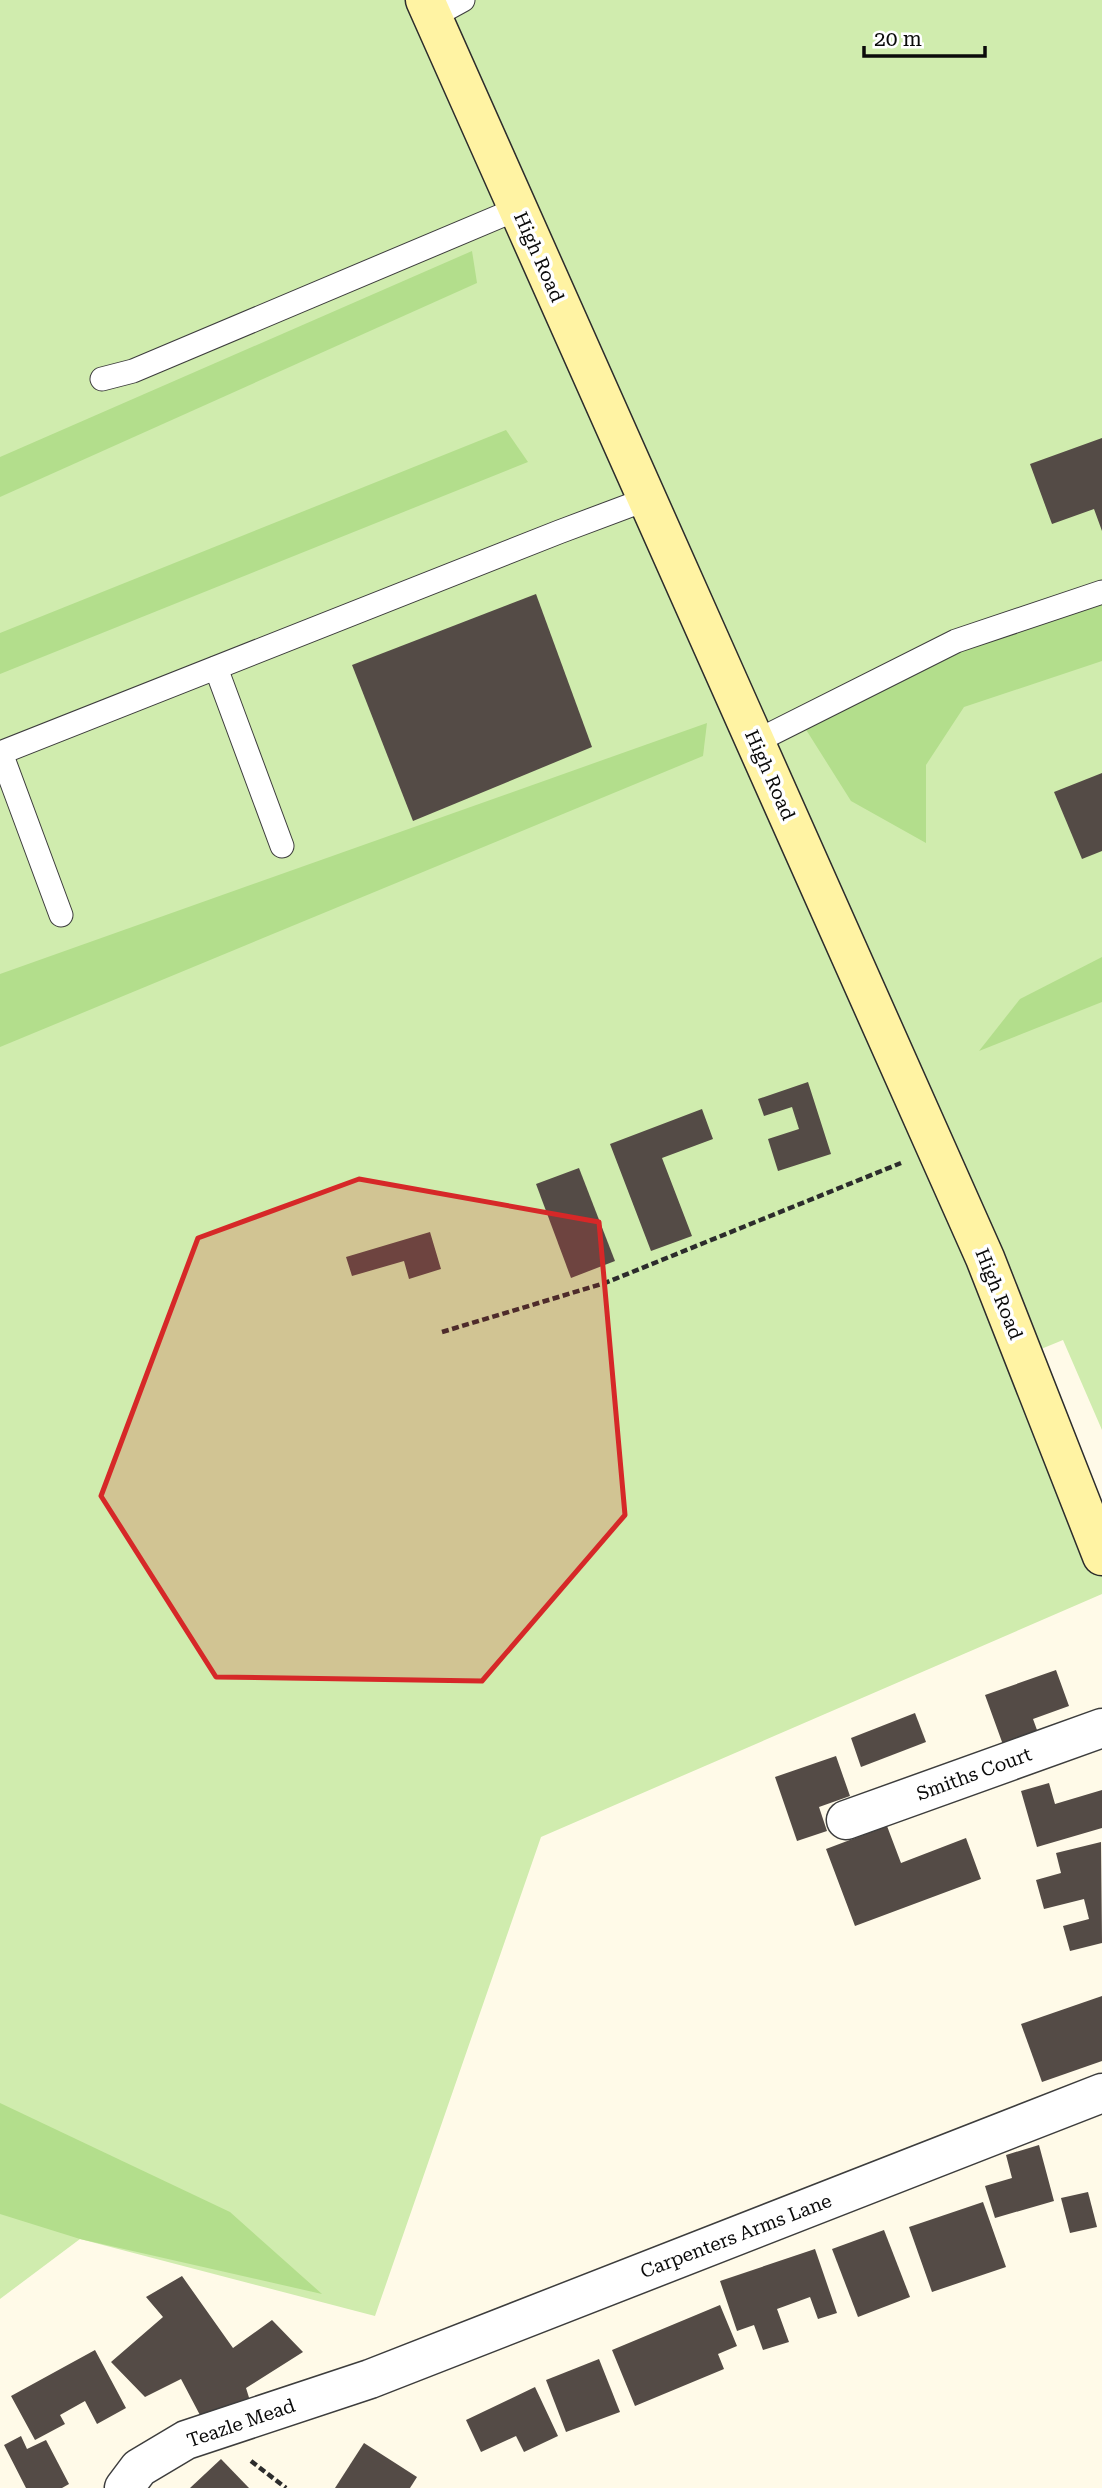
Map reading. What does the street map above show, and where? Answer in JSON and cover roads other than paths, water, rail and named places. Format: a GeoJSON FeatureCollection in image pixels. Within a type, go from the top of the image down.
{"type":"FeatureCollection","features":[{"type":"Feature","properties":{"kind":"main road","name":"High Road"},"geometry":{"type":"LineString","coordinates":[[440,6],[517,209],[985,1258],[1102,1556]]}},
{"type":"Feature","properties":{"kind":"street","name":"Smiths Court"},"geometry":{"type":"LineString","coordinates":[[846,1820],[1102,1728]]}},
{"type":"Feature","properties":{"kind":"street","name":"Carpenters Arms Lane"},"geometry":{"type":"LineString","coordinates":[[370,2379],[1102,2093]]}},
{"type":"Feature","properties":{"kind":"street","name":"Teazle Mead"},"geometry":{"type":"LineString","coordinates":[[124,2488],[139,2468],[186,2440],[370,2379]]}},
{"type":"Feature","properties":{"kind":"lane"},"geometry":{"type":"LineString","coordinates":[[102,379],[133,371],[517,209]]}},
{"type":"Feature","properties":{"kind":"lane"},"geometry":{"type":"LineString","coordinates":[[61,915],[0,753],[647,499]]}},
{"type":"Feature","properties":{"kind":"lane"},"geometry":{"type":"LineString","coordinates":[[755,742],[956,641],[1102,592]]}},
{"type":"Feature","properties":{"kind":"lane"},"geometry":{"type":"LineString","coordinates":[[216,668],[282,846]]}}]}
